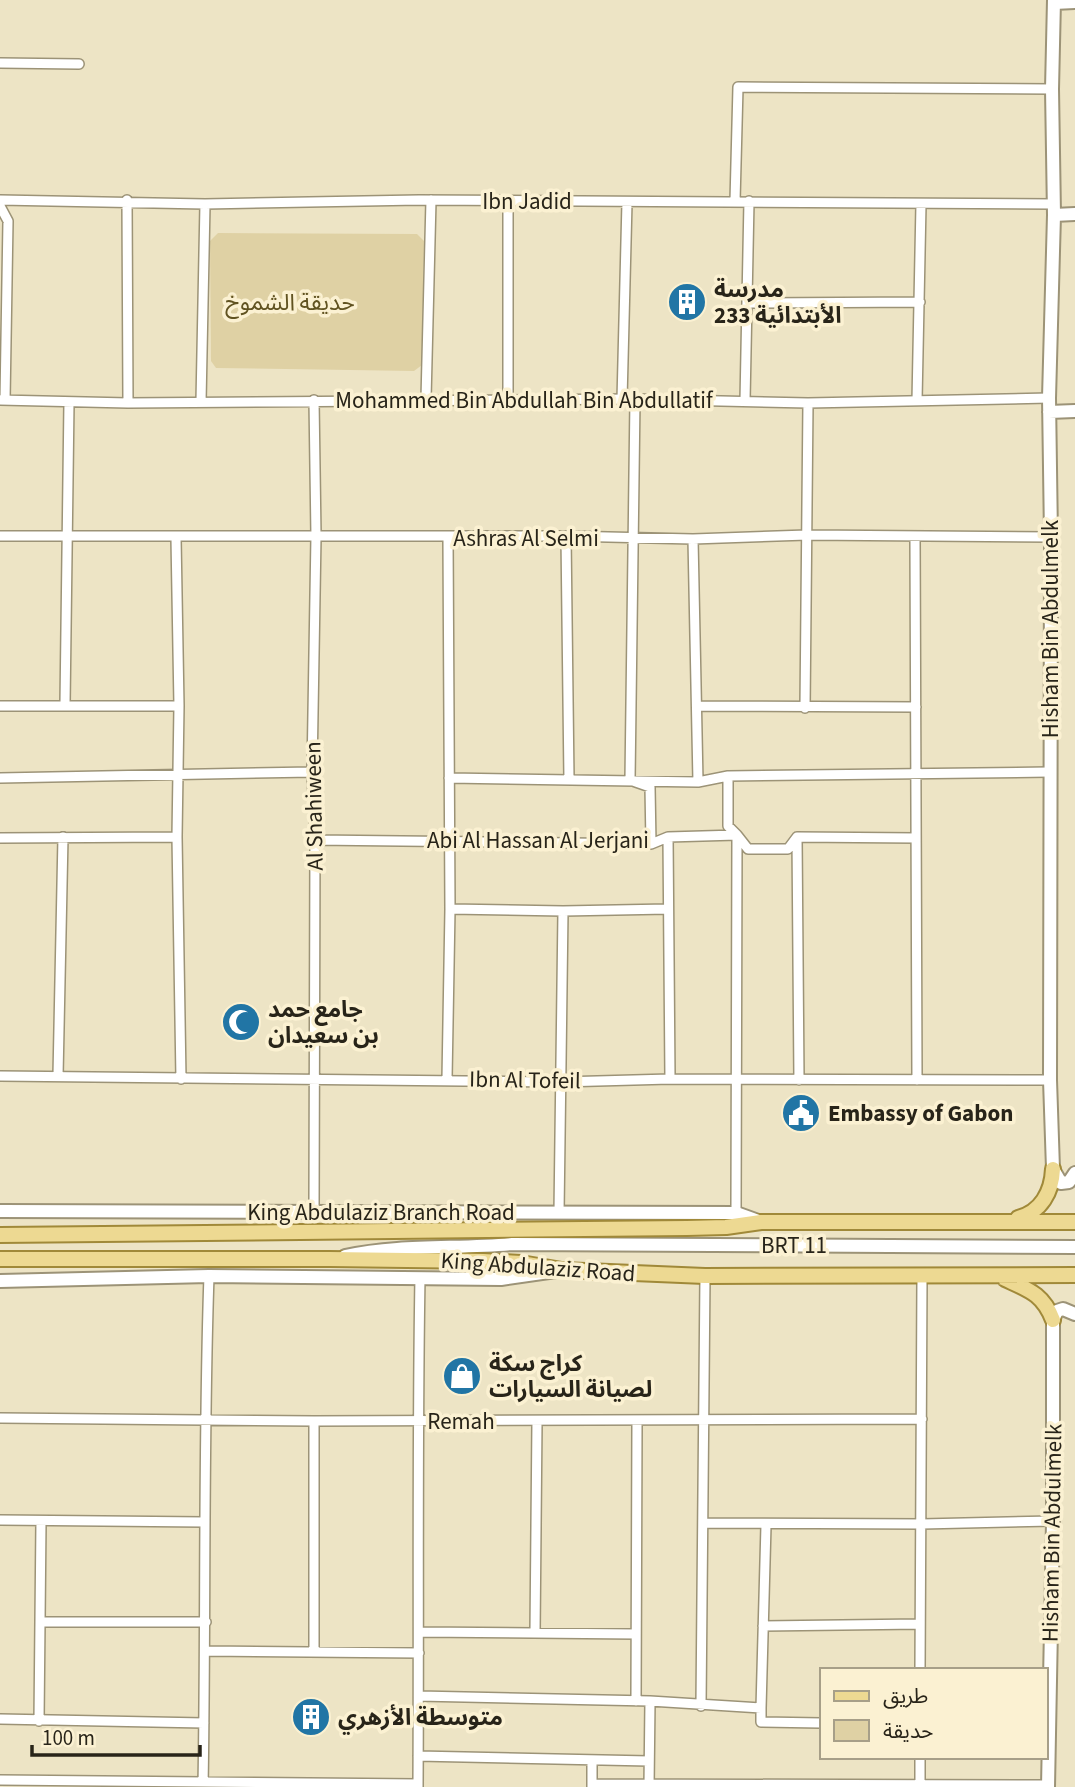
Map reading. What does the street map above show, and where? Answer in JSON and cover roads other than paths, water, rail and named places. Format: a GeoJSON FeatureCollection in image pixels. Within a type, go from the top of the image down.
{"type":"FeatureCollection","features":[{"type":"Feature","properties":{"kind":"main road"},"geometry":{"type":"LineString","coordinates":[[1004,1222],[1027,1216],[1043,1201],[1053,1169]]}},
{"type":"Feature","properties":{"kind":"main road","name":"King Abdulaziz Road"},"geometry":{"type":"LineString","coordinates":[[0,1235],[687,1228],[726,1227],[761,1222],[1075,1222]]}},
{"type":"Feature","properties":{"kind":"main road","name":"King Abdulaziz Road"},"geometry":{"type":"LineString","coordinates":[[0,1259],[483,1261],[521,1263],[562,1270],[705,1276],[1075,1275]]}},
{"type":"Feature","properties":{"kind":"main road"},"geometry":{"type":"LineString","coordinates":[[1001,1276],[1038,1295],[1046,1304],[1053,1320]]}},
{"type":"Feature","properties":{"kind":"street"},"geometry":{"type":"LineString","coordinates":[[1054,1],[1075,2]]}},
{"type":"Feature","properties":{"kind":"street","name":"Hisham Bin Abdulmelk"},"geometry":{"type":"LineString","coordinates":[[1053,1169],[1050,1080],[1049,398],[1054,209],[1054,1]]}},
{"type":"Feature","properties":{"kind":"street"},"geometry":{"type":"LineString","coordinates":[[0,63],[79,64]]}},
{"type":"Feature","properties":{"kind":"street"},"geometry":{"type":"LineString","coordinates":[[734,201],[738,87],[1052,89]]}},
{"type":"Feature","properties":{"kind":"street","name":"Ibn Jadid"},"geometry":{"type":"LineString","coordinates":[[0,200],[127,200],[205,204],[431,200],[749,201],[1054,209]]}},
{"type":"Feature","properties":{"kind":"street"},"geometry":{"type":"LineString","coordinates":[[127,200],[128,402]]}},
{"type":"Feature","properties":{"kind":"street"},"geometry":{"type":"LineString","coordinates":[[426,400],[431,200]]}},
{"type":"Feature","properties":{"kind":"street"},"geometry":{"type":"LineString","coordinates":[[508,201],[508,400]]}},
{"type":"Feature","properties":{"kind":"street"},"geometry":{"type":"LineString","coordinates":[[746,401],[749,201]]}},
{"type":"Feature","properties":{"kind":"street"},"geometry":{"type":"LineString","coordinates":[[622,400],[627,202]]}},
{"type":"Feature","properties":{"kind":"street"},"geometry":{"type":"LineString","coordinates":[[201,402],[205,204]]}},
{"type":"Feature","properties":{"kind":"street"},"geometry":{"type":"LineString","coordinates":[[918,401],[921,204]]}},
{"type":"Feature","properties":{"kind":"street"},"geometry":{"type":"LineString","coordinates":[[0,206],[8,221],[3,400]]}},
{"type":"Feature","properties":{"kind":"street"},"geometry":{"type":"LineString","coordinates":[[1054,209],[1075,214]]}},
{"type":"Feature","properties":{"kind":"street"},"geometry":{"type":"LineString","coordinates":[[749,303],[919,302]]}},
{"type":"Feature","properties":{"kind":"street","name":"Mohammed Bin Abdullah Bin Abdullatif"},"geometry":{"type":"LineString","coordinates":[[3,400],[201,402],[635,399],[808,403],[1049,398]]}},
{"type":"Feature","properties":{"kind":"street"},"geometry":{"type":"LineString","coordinates":[[630,780],[635,399]]}},
{"type":"Feature","properties":{"kind":"street","name":"Al Shahiween"},"geometry":{"type":"LineString","coordinates":[[314,400],[314,1211]]}},
{"type":"Feature","properties":{"kind":"street"},"geometry":{"type":"LineString","coordinates":[[65,705],[69,402]]}},
{"type":"Feature","properties":{"kind":"street"},"geometry":{"type":"LineString","coordinates":[[805,708],[808,403]]}},
{"type":"Feature","properties":{"kind":"street"},"geometry":{"type":"LineString","coordinates":[[1049,412],[1075,411]]}},
{"type":"Feature","properties":{"kind":"street","name":"Ashras Al Selmi"},"geometry":{"type":"LineString","coordinates":[[0,536],[566,536],[693,539],[807,535],[1051,537]]}},
{"type":"Feature","properties":{"kind":"street"},"geometry":{"type":"LineString","coordinates":[[566,536],[569,780]]}},
{"type":"Feature","properties":{"kind":"street"},"geometry":{"type":"LineString","coordinates":[[915,537],[917,1080]]}},
{"type":"Feature","properties":{"kind":"street"},"geometry":{"type":"LineString","coordinates":[[176,538],[181,1079]]}},
{"type":"Feature","properties":{"kind":"street"},"geometry":{"type":"LineString","coordinates":[[447,1079],[450,909],[448,538]]}},
{"type":"Feature","properties":{"kind":"street"},"geometry":{"type":"LineString","coordinates":[[693,539],[698,782]]}},
{"type":"Feature","properties":{"kind":"street"},"geometry":{"type":"LineString","coordinates":[[0,706],[179,705]]}},
{"type":"Feature","properties":{"kind":"street"},"geometry":{"type":"LineString","coordinates":[[698,706],[916,707]]}},
{"type":"Feature","properties":{"kind":"street"},"geometry":{"type":"LineString","coordinates":[[0,778],[312,772]]}},
{"type":"Feature","properties":{"kind":"street"},"geometry":{"type":"LineString","coordinates":[[449,778],[698,782],[728,776],[1049,772]]}},
{"type":"Feature","properties":{"kind":"street"},"geometry":{"type":"LineString","coordinates":[[728,776],[728,826],[737,835],[736,1213]]}},
{"type":"Feature","properties":{"kind":"street"},"geometry":{"type":"LineString","coordinates":[[630,780],[650,788],[651,844]]}},
{"type":"Feature","properties":{"kind":"street","name":"Abi Al Hassan Al Jerjani"},"geometry":{"type":"LineString","coordinates":[[315,840],[651,844],[668,837],[737,835],[748,849],[788,849],[797,837],[916,838]]}},
{"type":"Feature","properties":{"kind":"street"},"geometry":{"type":"LineString","coordinates":[[0,838],[177,836]]}},
{"type":"Feature","properties":{"kind":"street"},"geometry":{"type":"LineString","coordinates":[[58,1076],[63,837]]}},
{"type":"Feature","properties":{"kind":"street"},"geometry":{"type":"LineString","coordinates":[[668,837],[670,1079]]}},
{"type":"Feature","properties":{"kind":"street"},"geometry":{"type":"LineString","coordinates":[[797,837],[799,1080]]}},
{"type":"Feature","properties":{"kind":"street"},"geometry":{"type":"LineString","coordinates":[[450,909],[668,909]]}},
{"type":"Feature","properties":{"kind":"street"},"geometry":{"type":"LineString","coordinates":[[559,1213],[564,911]]}},
{"type":"Feature","properties":{"kind":"street","name":"Ibn Al Tofeil"},"geometry":{"type":"LineString","coordinates":[[0,1076],[561,1082],[670,1079],[1050,1080]]}},
{"type":"Feature","properties":{"kind":"street"},"geometry":{"type":"LineString","coordinates":[[1053,1169],[1061,1183],[1069,1182],[1075,1173]]}},
{"type":"Feature","properties":{"kind":"street","name":"King Abdulaziz Branch Road"},"geometry":{"type":"LineString","coordinates":[[0,1211],[736,1213],[761,1222]]}},
{"type":"Feature","properties":{"kind":"street","name":"BRT 11"},"geometry":{"type":"LineString","coordinates":[[394,1230],[399,1235],[417,1240],[513,1244]]}},
{"type":"Feature","properties":{"kind":"street","name":"BRT 11"},"geometry":{"type":"LineString","coordinates":[[330,1259],[398,1248],[513,1244],[1075,1247]]}},
{"type":"Feature","properties":{"kind":"street"},"geometry":{"type":"LineString","coordinates":[[0,1281],[209,1276],[500,1279],[562,1270]]}},
{"type":"Feature","properties":{"kind":"street"},"geometry":{"type":"LineString","coordinates":[[203,1784],[206,1651],[204,1420],[209,1276]]}},
{"type":"Feature","properties":{"kind":"street"},"geometry":{"type":"LineString","coordinates":[[701,1706],[705,1276]]}},
{"type":"Feature","properties":{"kind":"street"},"geometry":{"type":"LineString","coordinates":[[920,1668],[922,1277]]}},
{"type":"Feature","properties":{"kind":"street"},"geometry":{"type":"LineString","coordinates":[[0,1780],[418,1786],[419,1278]]}},
{"type":"Feature","properties":{"kind":"street"},"geometry":{"type":"LineString","coordinates":[[1053,1320],[1057,1311],[1063,1309],[1075,1314]]}},
{"type":"Feature","properties":{"kind":"street","name":"Hisham Bin Abdulmelk"},"geometry":{"type":"LineString","coordinates":[[1048,1786],[1053,1521],[1053,1320]]}},
{"type":"Feature","properties":{"kind":"street","name":"Remah"},"geometry":{"type":"LineString","coordinates":[[0,1418],[637,1422],[704,1419],[922,1419]]}},
{"type":"Feature","properties":{"kind":"street"},"geometry":{"type":"LineString","coordinates":[[314,1421],[314,1652]]}},
{"type":"Feature","properties":{"kind":"street"},"geometry":{"type":"LineString","coordinates":[[535,1633],[537,1421]]}},
{"type":"Feature","properties":{"kind":"street"},"geometry":{"type":"LineString","coordinates":[[636,1701],[637,1422]]}},
{"type":"Feature","properties":{"kind":"street"},"geometry":{"type":"LineString","coordinates":[[0,1520],[204,1522]]}},
{"type":"Feature","properties":{"kind":"street"},"geometry":{"type":"LineString","coordinates":[[38,1721],[41,1521]]}},
{"type":"Feature","properties":{"kind":"street"},"geometry":{"type":"LineString","coordinates":[[704,1523],[765,1525],[1053,1521]]}},
{"type":"Feature","properties":{"kind":"street"},"geometry":{"type":"LineString","coordinates":[[765,1525],[761,1722],[820,1723]]}},
{"type":"Feature","properties":{"kind":"street"},"geometry":{"type":"LineString","coordinates":[[40,1622],[206,1622]]}},
{"type":"Feature","properties":{"kind":"street"},"geometry":{"type":"LineString","coordinates":[[763,1626],[920,1624]]}},
{"type":"Feature","properties":{"kind":"street"},"geometry":{"type":"LineString","coordinates":[[419,1632],[636,1634]]}},
{"type":"Feature","properties":{"kind":"street"},"geometry":{"type":"LineString","coordinates":[[206,1651],[419,1653]]}},
{"type":"Feature","properties":{"kind":"street"},"geometry":{"type":"LineString","coordinates":[[419,1696],[636,1701],[761,1708]]}},
{"type":"Feature","properties":{"kind":"street"},"geometry":{"type":"LineString","coordinates":[[649,1785],[650,1702]]}},
{"type":"Feature","properties":{"kind":"street"},"geometry":{"type":"LineString","coordinates":[[0,1719],[204,1723]]}},
{"type":"Feature","properties":{"kind":"street"},"geometry":{"type":"LineString","coordinates":[[418,1756],[649,1761]]}},
{"type":"Feature","properties":{"kind":"street"},"geometry":{"type":"LineString","coordinates":[[920,1759],[920,1786]]}},
{"type":"Feature","properties":{"kind":"street"},"geometry":{"type":"LineString","coordinates":[[592,1760],[592,1785],[1048,1786]]}},
{"type":"Feature","properties":{"kind":"place","name":"مدرسة الأبتدائية 233"},"geometry":{"type":"Point","coordinates":[687,302]}},
{"type":"Feature","properties":{"kind":"place","name":"جامع حمد بن سعيدان"},"geometry":{"type":"Point","coordinates":[241,1022]}},
{"type":"Feature","properties":{"kind":"place","name":"Embassy of Gabon"},"geometry":{"type":"Point","coordinates":[801,1113]}},
{"type":"Feature","properties":{"kind":"place","name":"كراج سكة لصيانة السيارات"},"geometry":{"type":"Point","coordinates":[462,1376]}},
{"type":"Feature","properties":{"kind":"place","name":"متوسطة الأزهري"},"geometry":{"type":"Point","coordinates":[311,1717]}},
{"type":"Feature","properties":{"kind":"park label","name":"حديقة الشموخ"},"geometry":{"type":"Point","coordinates":[290,302]}}]}
